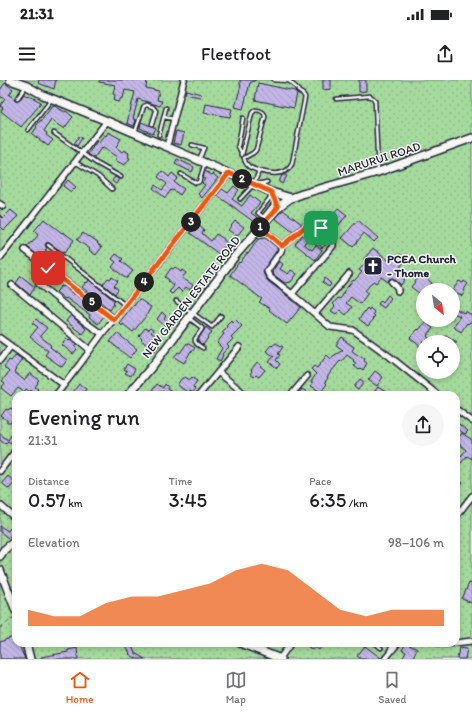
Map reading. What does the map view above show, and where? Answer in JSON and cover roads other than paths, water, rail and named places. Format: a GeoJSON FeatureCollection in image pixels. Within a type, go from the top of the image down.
{"type":"FeatureCollection","features":[{"type":"Feature","properties":{"kind":"street"},"geometry":{"type":"LineString","coordinates":[[10,80],[254,184],[274,198],[291,198]]}},
{"type":"Feature","properties":{"kind":"street"},"geometry":{"type":"LineString","coordinates":[[167,146],[184,80]]}},
{"type":"Feature","properties":{"kind":"street"},"geometry":{"type":"LineString","coordinates":[[0,258],[107,121]]}},
{"type":"Feature","properties":{"kind":"street","name":"MARURUI ROAD"},"geometry":{"type":"LineString","coordinates":[[291,198],[378,172],[472,138]]}},
{"type":"Feature","properties":{"kind":"street"},"geometry":{"type":"LineString","coordinates":[[59,391],[102,334],[229,173]]}},
{"type":"Feature","properties":{"kind":"street","name":"NEW GARDEN ESTATE ROAD"},"geometry":{"type":"LineString","coordinates":[[131,391],[154,364],[235,256],[260,227],[274,198],[291,198]]}},
{"type":"Feature","properties":{"kind":"street"},"geometry":{"type":"LineString","coordinates":[[292,294],[333,246],[333,240],[315,225],[306,226],[282,246],[281,251],[267,271],[268,274],[330,327],[353,330],[433,391]]}},
{"type":"Feature","properties":{"kind":"street"},"geometry":{"type":"LineString","coordinates":[[260,227],[282,246]]}},
{"type":"Feature","properties":{"kind":"street"},"geometry":{"type":"LineString","coordinates":[[25,250],[114,320]]}},
{"type":"Feature","properties":{"kind":"street"},"geometry":{"type":"LineString","coordinates":[[48,268],[56,258]]}},
{"type":"Feature","properties":{"kind":"street"},"geometry":{"type":"LineString","coordinates":[[315,314],[349,274]]}},
{"type":"Feature","properties":{"kind":"street"},"geometry":{"type":"LineString","coordinates":[[392,282],[397,287],[398,291]]}},
{"type":"Feature","properties":{"kind":"street"},"geometry":{"type":"LineString","coordinates":[[39,284],[79,318],[102,334]]}},
{"type":"Feature","properties":{"kind":"street"},"geometry":{"type":"LineString","coordinates":[[12,286],[90,350]]}},
{"type":"Feature","properties":{"kind":"street"},"geometry":{"type":"LineString","coordinates":[[0,338],[64,385]]}},
{"type":"Feature","properties":{"kind":"street"},"geometry":{"type":"LineString","coordinates":[[0,360],[11,346]]}},
{"type":"Feature","properties":{"kind":"street"},"geometry":{"type":"LineString","coordinates":[[202,391],[239,347]]}},
{"type":"Feature","properties":{"kind":"street"},"geometry":{"type":"LineString","coordinates":[[218,372],[241,391]]}},
{"type":"Feature","properties":{"kind":"street"},"geometry":{"type":"LineString","coordinates":[[294,391],[307,376]]}},
{"type":"Feature","properties":{"kind":"street"},"geometry":{"type":"LineString","coordinates":[[460,412],[472,421]]}},
{"type":"Feature","properties":{"kind":"street"},"geometry":{"type":"LineString","coordinates":[[0,471],[12,455]]}},
{"type":"Feature","properties":{"kind":"street"},"geometry":{"type":"LineString","coordinates":[[460,511],[472,496]]}},
{"type":"Feature","properties":{"kind":"street"},"geometry":{"type":"LineString","coordinates":[[0,505],[12,515]]}},
{"type":"Feature","properties":{"kind":"street"},"geometry":{"type":"LineString","coordinates":[[0,556],[4,550],[12,543]]}},
{"type":"Feature","properties":{"kind":"street"},"geometry":{"type":"LineString","coordinates":[[0,570],[12,601]]}},
{"type":"Feature","properties":{"kind":"street"},"geometry":{"type":"LineString","coordinates":[[460,642],[472,641]]}},
{"type":"Feature","properties":{"kind":"street"},"geometry":{"type":"LineString","coordinates":[[27,647],[30,659]]}},
{"type":"Feature","properties":{"kind":"street"},"geometry":{"type":"LineString","coordinates":[[250,647],[281,659],[288,647]]}},
{"type":"Feature","properties":{"kind":"street"},"geometry":{"type":"LineString","coordinates":[[384,659],[394,647]]}},
{"type":"Feature","properties":{"kind":"lane"},"geometry":{"type":"LineString","coordinates":[[243,118],[238,146],[245,163],[249,167],[267,173],[284,173],[289,170],[291,167],[305,97],[289,82],[274,80]]}},
{"type":"Feature","properties":{"kind":"lane"},"geometry":{"type":"LineString","coordinates":[[17,99],[26,86]]}},
{"type":"Feature","properties":{"kind":"lane"},"geometry":{"type":"LineString","coordinates":[[336,99],[370,96],[373,98],[378,172]]}},
{"type":"Feature","properties":{"kind":"lane"},"geometry":{"type":"LineString","coordinates":[[28,130],[52,98]]}},
{"type":"Feature","properties":{"kind":"lane"},"geometry":{"type":"LineString","coordinates":[[135,133],[144,106],[147,105],[153,107],[156,111],[152,124]]}},
{"type":"Feature","properties":{"kind":"lane"},"geometry":{"type":"LineString","coordinates":[[159,135],[166,108]]}},
{"type":"Feature","properties":{"kind":"lane"},"geometry":{"type":"LineString","coordinates":[[242,155],[252,113],[255,110],[263,112],[265,117],[256,150],[244,158]]}},
{"type":"Feature","properties":{"kind":"lane"},"geometry":{"type":"LineString","coordinates":[[164,117],[174,119]]}},
{"type":"Feature","properties":{"kind":"lane"},"geometry":{"type":"LineString","coordinates":[[54,133],[96,163],[121,177]]}},
{"type":"Feature","properties":{"kind":"lane"},"geometry":{"type":"LineString","coordinates":[[181,174],[196,183],[200,182],[204,148],[192,145]]}},
{"type":"Feature","properties":{"kind":"lane"},"geometry":{"type":"LineString","coordinates":[[75,162],[98,176],[112,189]]}},
{"type":"Feature","properties":{"kind":"lane"},"geometry":{"type":"LineString","coordinates":[[240,199],[254,184],[259,171]]}},
{"type":"Feature","properties":{"kind":"lane"},"geometry":{"type":"LineString","coordinates":[[264,218],[258,213],[274,198]]}},
{"type":"Feature","properties":{"kind":"lane"},"geometry":{"type":"LineString","coordinates":[[48,245],[126,305]]}},
{"type":"Feature","properties":{"kind":"lane"},"geometry":{"type":"LineString","coordinates":[[176,300],[202,328],[195,341],[203,348]]}},
{"type":"Feature","properties":{"kind":"lane"},"geometry":{"type":"LineString","coordinates":[[190,315],[212,327],[221,316]]}},
{"type":"Feature","properties":{"kind":"lane"},"geometry":{"type":"LineString","coordinates":[[384,659],[392,647]]}},
{"type":"Feature","properties":{"kind":"place","name":"PCEA Church - Thome"},"geometry":{"type":"Point","coordinates":[373,266]}}]}
